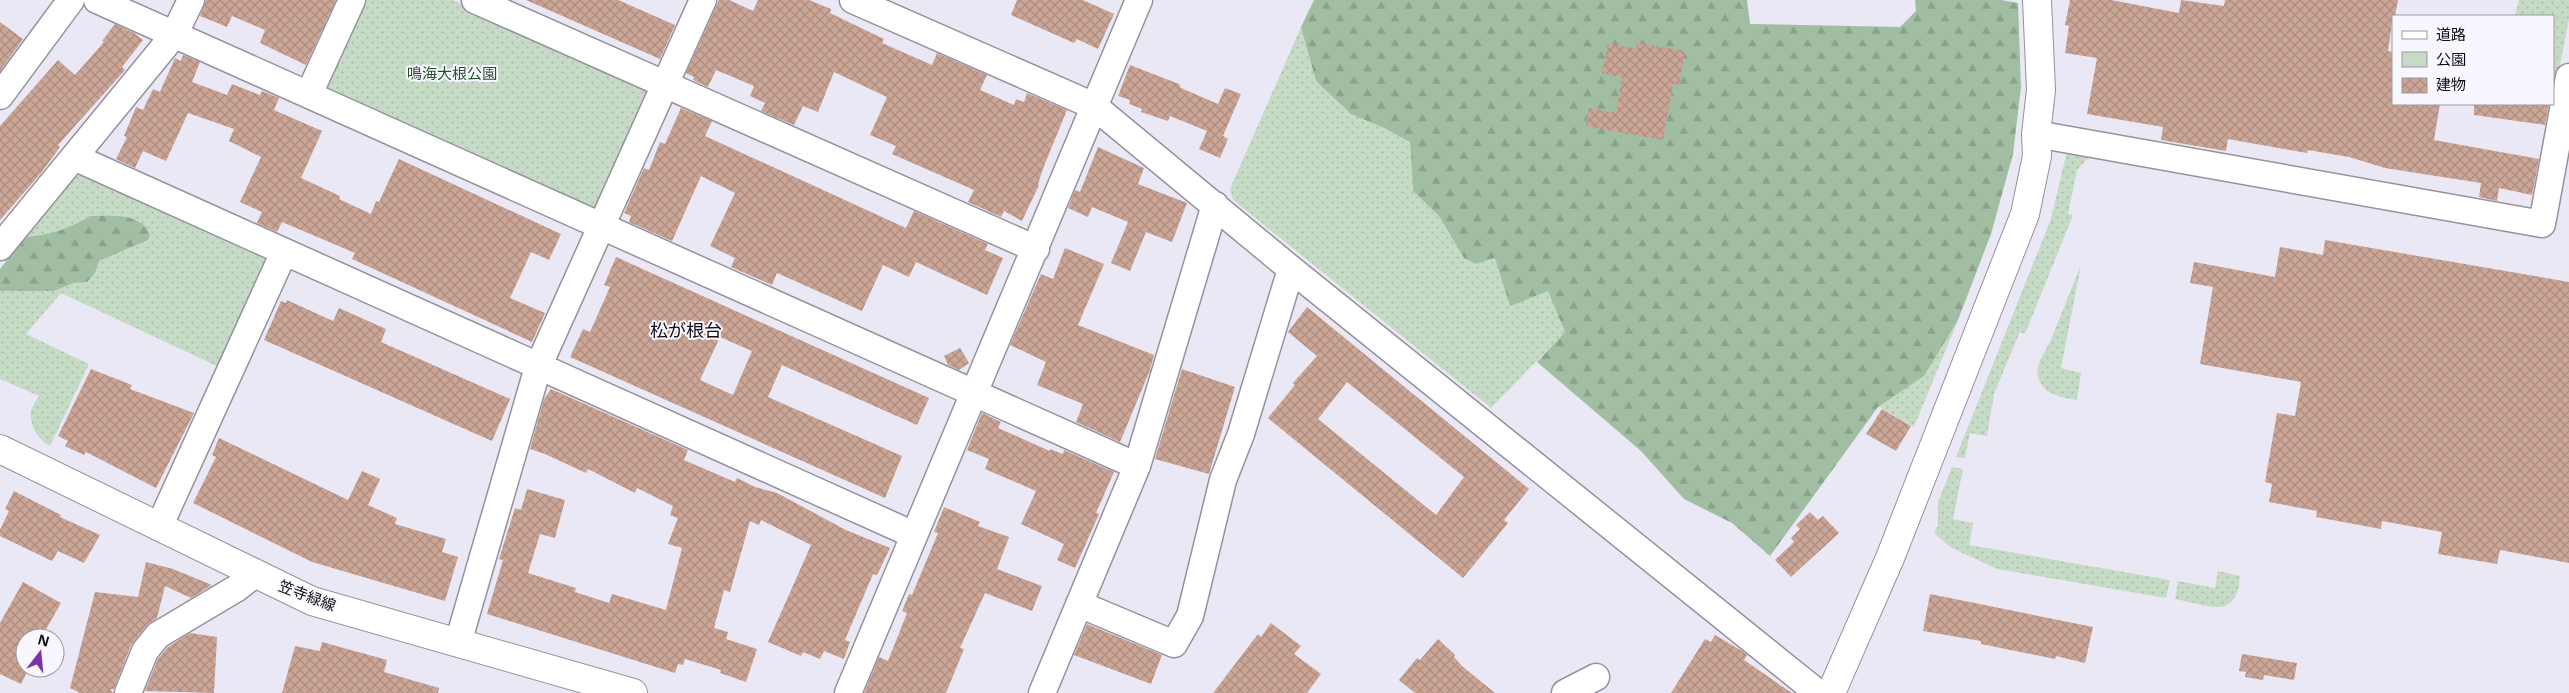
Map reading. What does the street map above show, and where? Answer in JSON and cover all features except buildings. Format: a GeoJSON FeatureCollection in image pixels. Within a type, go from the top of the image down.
{"type":"FeatureCollection","features":[{"type":"Feature","properties":{"kind":"street"},"geometry":{"type":"LineString","coordinates":[[0,96],[71,0]]}},
{"type":"Feature","properties":{"kind":"street"},"geometry":{"type":"LineString","coordinates":[[97,0],[1137,466]]}},
{"type":"Feature","properties":{"kind":"street"},"geometry":{"type":"LineString","coordinates":[[0,248],[174,35],[191,0]]}},
{"type":"Feature","properties":{"kind":"street"},"geometry":{"type":"LineString","coordinates":[[309,94],[352,0]]}},
{"type":"Feature","properties":{"kind":"street"},"geometry":{"type":"LineString","coordinates":[[475,0],[1036,248]]}},
{"type":"Feature","properties":{"kind":"street"},"geometry":{"type":"LineString","coordinates":[[458,643],[538,367],[666,86],[703,0]]}},
{"type":"Feature","properties":{"kind":"street"},"geometry":{"type":"LineString","coordinates":[[853,0],[1094,106],[1291,268],[1818,693]]}},
{"type":"Feature","properties":{"kind":"street"},"geometry":{"type":"LineString","coordinates":[[848,693],[1139,0]]}},
{"type":"Feature","properties":{"kind":"street"},"geometry":{"type":"LineString","coordinates":[[1832,693],[1893,548],[2025,214],[2037,156],[2036,134],[2041,90],[2037,0]]}},
{"type":"Feature","properties":{"kind":"street"},"geometry":{"type":"LineString","coordinates":[[2036,134],[2542,224],[2562,154],[2569,77]]}},
{"type":"Feature","properties":{"kind":"street"},"geometry":{"type":"LineString","coordinates":[[74,157],[914,535]]}},
{"type":"Feature","properties":{"kind":"street"},"geometry":{"type":"LineString","coordinates":[[1042,693],[1137,466],[1215,205]]}},
{"type":"Feature","properties":{"kind":"street"},"geometry":{"type":"LineString","coordinates":[[158,527],[284,252]]}},
{"type":"Feature","properties":{"kind":"street"},"geometry":{"type":"LineString","coordinates":[[1079,604],[1174,644],[1190,616],[1222,480],[1241,434],[1291,268]]}},
{"type":"Feature","properties":{"kind":"street","name":"笠寺緑線"},"geometry":{"type":"LineString","coordinates":[[0,449],[312,601],[633,693]]}},
{"type":"Feature","properties":{"kind":"street"},"geometry":{"type":"LineString","coordinates":[[128,693],[146,651],[158,635],[237,588],[255,574]]}},
{"type":"Feature","properties":{"kind":"street"},"geometry":{"type":"LineString","coordinates":[[1565,693],[1596,677]]}},
{"type":"Feature","properties":{"kind":"green space","name":"鳴海大根公園"},"geometry":{"type":"Polygon","coordinates":[[[359,0],[453,0],[646,86],[649,96],[601,204],[589,210],[327,92],[323,81],[359,0]]]}},
{"type":"Feature","properties":{"kind":"green space"},"geometry":{"type":"Polygon","coordinates":[[[1314,0],[1747,0],[1750,24],[1900,27],[1916,11],[1915,0],[2001,0],[2018,3],[2021,87],[2013,154],[1991,234],[1958,320],[1924,376],[1878,407],[1770,556],[1732,523],[1684,499],[1641,451],[1537,362],[1565,332],[1548,291],[1510,306],[1495,258],[1476,264],[1464,258],[1439,216],[1413,191],[1410,142],[1382,127],[1351,114],[1316,81],[1301,27],[1314,0]]]}},
{"type":"Feature","properties":{"kind":"green space"},"geometry":{"type":"Polygon","coordinates":[[[2519,0],[2569,0],[2569,19],[2558,75],[2554,73],[2554,15],[2515,15],[2519,0]]]}},
{"type":"Feature","properties":{"kind":"green space"},"geometry":{"type":"Polygon","coordinates":[[[1301,27],[1316,81],[1382,127],[1410,142],[1413,191],[1439,216],[1464,258],[1476,264],[1495,258],[1548,290],[1565,332],[1491,408],[1233,200],[1230,189],[1301,27]]]}},
{"type":"Feature","properties":{"kind":"green space"},"geometry":{"type":"Polygon","coordinates":[[[2067,151],[2091,155],[2077,170],[2068,214],[2073,215],[2025,334],[2020,332],[1994,394],[1987,436],[1970,433],[1965,458],[1956,457],[2051,219],[2067,151]]]}},
{"type":"Feature","properties":{"kind":"green space"},"geometry":{"type":"Polygon","coordinates":[[[85,173],[263,254],[267,264],[221,368],[61,293],[26,334],[89,364],[50,446],[38,436],[31,422],[32,409],[39,396],[0,379],[0,291],[54,291],[74,283],[87,282],[95,273],[99,261],[148,240],[140,221],[90,216],[71,228],[46,235],[25,237],[74,178],[85,173]]]}},
{"type":"Feature","properties":{"kind":"green space"},"geometry":{"type":"Polygon","coordinates":[[[90,216],[116,216],[133,219],[140,222],[150,235],[148,240],[99,261],[95,273],[87,282],[74,283],[54,291],[0,291],[0,269],[25,237],[59,231],[90,216]]]}},
{"type":"Feature","properties":{"kind":"green space"},"geometry":{"type":"Polygon","coordinates":[[[2081,265],[2061,368],[2081,373],[2077,400],[2060,397],[2047,391],[2040,383],[2037,372],[2040,360],[2050,342],[2081,265]]]}},
{"type":"Feature","properties":{"kind":"green space"},"geometry":{"type":"Polygon","coordinates":[[[1958,320],[1914,427],[1878,406],[1924,376],[1958,320]]]}},
{"type":"Feature","properties":{"kind":"green space"},"geometry":{"type":"Polygon","coordinates":[[[1952,467],[1963,469],[1953,519],[1973,523],[1969,545],[2170,580],[2166,598],[1997,569],[1950,547],[1934,533],[1938,526],[1938,502],[1952,467]]]}},
{"type":"Feature","properties":{"kind":"green space"},"geometry":{"type":"Polygon","coordinates":[[[2218,571],[2240,576],[2238,590],[2233,600],[2227,605],[2219,607],[2209,606],[2175,599],[2178,581],[2215,588],[2218,571]]]}},
{"type":"Feature","properties":{"kind":"district","name":"松が根台"},"geometry":{"type":"Point","coordinates":[686,331]}}]}
